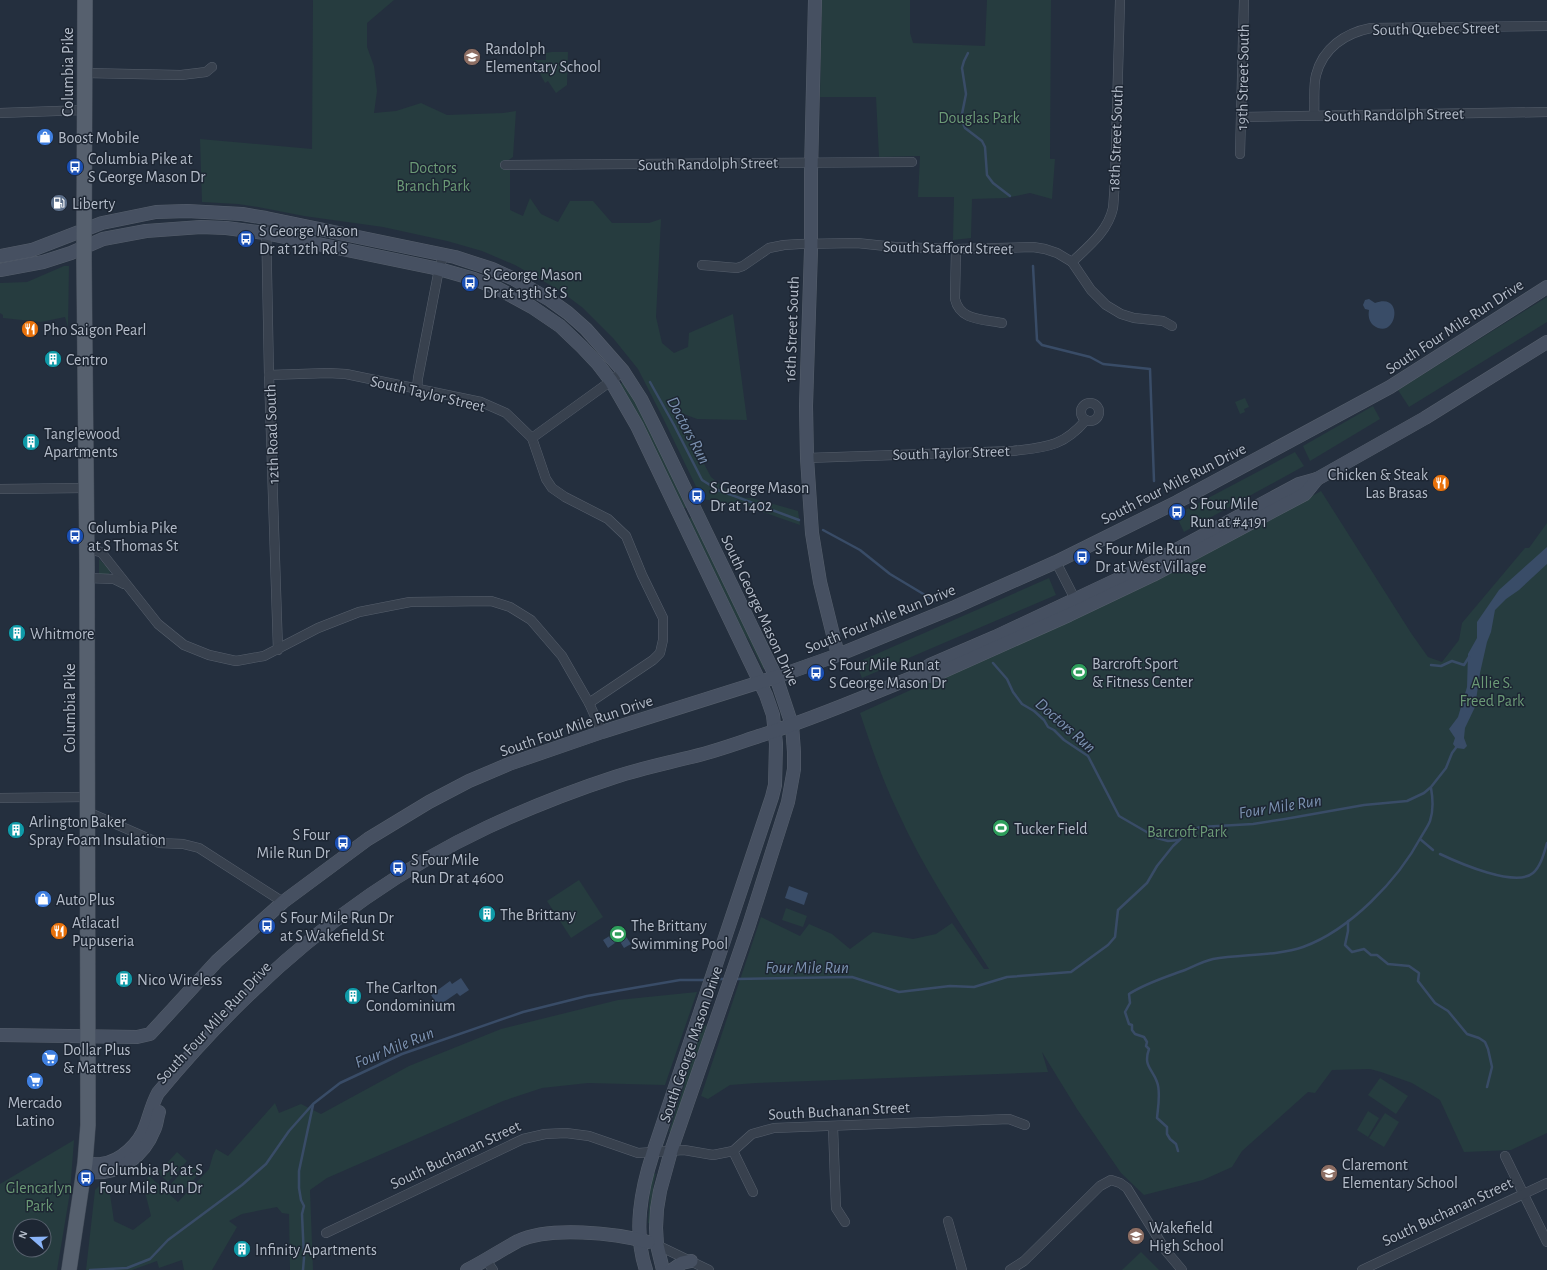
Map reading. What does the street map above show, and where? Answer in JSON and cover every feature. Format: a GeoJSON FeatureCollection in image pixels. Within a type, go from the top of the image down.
{"type":"FeatureCollection","features":[{"type":"Feature","properties":{"kind":"main road","name":"Columbia Pike"},"geometry":{"type":"LineString","coordinates":[[69,1270],[84,1167],[88,1125],[87,549],[84,247],[85,0]]}},
{"type":"Feature","properties":{"kind":"main road","name":"16th Street South"},"geometry":{"type":"LineString","coordinates":[[815,0],[811,162],[811,243],[806,406],[807,458],[812,533],[820,582],[838,655]]}},
{"type":"Feature","properties":{"kind":"main road","name":"South George Mason Drive"},"geometry":{"type":"LineString","coordinates":[[0,256],[32,250],[102,223],[156,212],[212,212],[266,218],[444,254],[492,269],[512,278],[550,300],[568,313],[586,329],[623,371],[641,399],[776,677],[792,725],[794,769],[788,802],[744,941],[671,1151],[660,1191],[656,1209],[657,1245],[663,1270]]}},
{"type":"Feature","properties":{"kind":"main road","name":"South George Mason Drive"},"geometry":{"type":"LineString","coordinates":[[0,270],[44,262],[71,253],[103,239],[146,231],[201,227],[226,228],[265,234],[440,269],[474,279],[497,288],[532,307],[560,326],[611,381],[637,426],[761,682],[773,715],[775,731],[775,785],[643,1186],[641,1199],[640,1240],[646,1270]]}},
{"type":"Feature","properties":{"kind":"main road","name":"South Four Mile Run Drive"},"geometry":{"type":"LineString","coordinates":[[88,1036],[137,1037],[150,1034],[217,961],[284,902],[368,840],[429,802],[469,781],[509,764],[602,732],[761,682],[838,655],[955,608],[1056,562],[1177,502],[1390,387],[1547,287]]}},
{"type":"Feature","properties":{"kind":"main road","name":"South Four Mile Run Drive"},"geometry":{"type":"LineString","coordinates":[[84,1167],[101,1164],[116,1159],[135,1144],[141,1136],[149,1113],[158,1094],[214,1030],[251,992],[298,950],[343,914],[387,883],[442,850],[488,827],[536,806],[616,776],[658,764],[688,758],[775,731],[911,678],[935,675],[1077,604],[1153,575],[1305,494],[1317,479],[1425,418],[1547,342]]}},
{"type":"Feature","properties":{"kind":"main road"},"geometry":{"type":"LineString","coordinates":[[681,516],[694,510]]}},
{"type":"Feature","properties":{"kind":"main road"},"geometry":{"type":"LineString","coordinates":[[0,1035],[88,1036]]}},
{"type":"Feature","properties":{"kind":"main road"},"geometry":{"type":"LineString","coordinates":[[468,1270],[490,1265],[519,1241],[552,1232],[596,1233],[640,1240],[657,1245]]}},
{"type":"Feature","properties":{"kind":"main road"},"geometry":{"type":"LineString","coordinates":[[672,1270],[682,1263],[692,1261]]}},
{"type":"Feature","properties":{"kind":"street","name":"18th Street South"},"geometry":{"type":"LineString","coordinates":[[1072,262],[1101,234],[1109,221],[1113,208],[1120,0]]}},
{"type":"Feature","properties":{"kind":"street","name":"19th Street South"},"geometry":{"type":"LineString","coordinates":[[1240,154],[1244,0]]}},
{"type":"Feature","properties":{"kind":"street","name":"South Quebec Street"},"geometry":{"type":"LineString","coordinates":[[1314,115],[1316,76],[1321,65],[1335,44],[1345,36],[1358,31],[1371,28],[1547,26]]}},
{"type":"Feature","properties":{"kind":"street"},"geometry":{"type":"LineString","coordinates":[[85,73],[181,75],[206,72],[212,67]]}},
{"type":"Feature","properties":{"kind":"street"},"geometry":{"type":"LineString","coordinates":[[0,113],[85,110]]}},
{"type":"Feature","properties":{"kind":"street","name":"South Randolph Street"},"geometry":{"type":"LineString","coordinates":[[1241,117],[1547,112]]}},
{"type":"Feature","properties":{"kind":"street","name":"South Randolph Street"},"geometry":{"type":"LineString","coordinates":[[505,164],[912,162]]}},
{"type":"Feature","properties":{"kind":"street","name":"12th Road South"},"geometry":{"type":"LineString","coordinates":[[266,218],[265,234],[278,650]]}},
{"type":"Feature","properties":{"kind":"street","name":"South Stafford Street"},"geometry":{"type":"LineString","coordinates":[[702,265],[737,268],[743,266],[769,248],[784,245],[811,243],[857,243],[895,247],[956,249],[1033,247],[1057,253],[1072,262],[1091,290],[1106,305],[1121,314],[1134,318],[1163,321],[1172,326]]}},
{"type":"Feature","properties":{"kind":"street"},"geometry":{"type":"LineString","coordinates":[[956,249],[956,306],[960,312],[968,317],[1002,323]]}},
{"type":"Feature","properties":{"kind":"street"},"geometry":{"type":"LineString","coordinates":[[417,390],[444,254]]}},
{"type":"Feature","properties":{"kind":"street"},"geometry":{"type":"LineString","coordinates":[[532,438],[623,371]]}},
{"type":"Feature","properties":{"kind":"street","name":"South Taylor Street"},"geometry":{"type":"LineString","coordinates":[[269,375],[328,373],[346,374],[417,390],[481,402],[506,413],[532,438],[546,479],[552,488],[565,497],[608,519],[626,536],[642,575],[663,618],[663,640],[660,652],[653,660],[589,703]]}},
{"type":"Feature","properties":{"kind":"street","name":"South Taylor Street"},"geometry":{"type":"LineString","coordinates":[[807,458],[1013,451],[1045,447],[1065,440],[1086,420]]}},
{"type":"Feature","properties":{"kind":"street"},"geometry":{"type":"LineString","coordinates":[[0,489],[86,488]]}},
{"type":"Feature","properties":{"kind":"street"},"geometry":{"type":"LineString","coordinates":[[87,549],[101,552],[158,624],[184,645],[209,655],[236,661],[264,656],[318,628],[359,612],[410,602],[490,601],[510,607],[531,620],[562,656],[589,703],[602,732]]}},
{"type":"Feature","properties":{"kind":"street"},"geometry":{"type":"LineString","coordinates":[[1056,562],[1077,604]]}},
{"type":"Feature","properties":{"kind":"street"},"geometry":{"type":"LineString","coordinates":[[87,578],[114,579],[127,586]]}},
{"type":"Feature","properties":{"kind":"street"},"geometry":{"type":"LineString","coordinates":[[0,798],[88,797]]}},
{"type":"Feature","properties":{"kind":"street"},"geometry":{"type":"LineString","coordinates":[[88,812],[159,843],[183,844],[199,848],[284,902]]}},
{"type":"Feature","properties":{"kind":"street","name":"South Buchanan Street"},"geometry":{"type":"LineString","coordinates":[[326,1233],[523,1139],[545,1134],[566,1133],[589,1136],[638,1153],[684,1150],[713,1155],[733,1151],[752,1134],[774,1128],[1009,1118],[1025,1125]]}},
{"type":"Feature","properties":{"kind":"street"},"geometry":{"type":"LineString","coordinates":[[833,1126],[836,1208],[845,1222]]}},
{"type":"Feature","properties":{"kind":"street"},"geometry":{"type":"LineString","coordinates":[[733,1151],[753,1192]]}},
{"type":"Feature","properties":{"kind":"street"},"geometry":{"type":"LineString","coordinates":[[1505,1156],[1547,1242]]}},
{"type":"Feature","properties":{"kind":"street"},"geometry":{"type":"LineString","coordinates":[[1010,1270],[1024,1261],[1100,1186],[1111,1180],[1120,1183],[1127,1188],[1166,1251],[1182,1270]]}},
{"type":"Feature","properties":{"kind":"street","name":"South Buchanan Street"},"geometry":{"type":"LineString","coordinates":[[1362,1270],[1547,1184]]}},
{"type":"Feature","properties":{"kind":"street"},"geometry":{"type":"LineString","coordinates":[[948,1221],[962,1270]]}},
{"type":"Feature","properties":{"kind":"street"},"geometry":{"type":"LineString","coordinates":[[657,1245],[709,1270]]}},
{"type":"Feature","properties":{"kind":"green space","name":"Doctors Branch Park"},"geometry":{"type":"Polygon","coordinates":[[[313,0],[394,0],[367,23],[367,47],[374,66],[377,91],[374,113],[396,111],[421,103],[447,115],[503,113],[516,111],[513,157],[503,164],[510,169],[510,210],[523,216],[530,198],[541,214],[558,222],[570,201],[593,201],[612,223],[649,223],[661,219],[656,317],[662,343],[674,353],[688,347],[689,333],[733,314],[747,420],[697,419],[676,411],[711,477],[727,490],[745,498],[752,498],[798,511],[800,525],[746,506],[702,499],[638,369],[613,338],[583,308],[559,290],[515,265],[482,251],[447,241],[383,227],[304,216],[238,204],[202,202],[200,139],[312,149],[313,0]]]}},
{"type":"Feature","properties":{"kind":"green space","name":"Douglas Park"},"geometry":{"type":"Polygon","coordinates":[[[822,0],[910,0],[910,33],[913,43],[985,46],[987,0],[1051,0],[1050,159],[1055,159],[1052,199],[1030,193],[1006,198],[972,199],[971,238],[953,240],[954,197],[918,197],[920,156],[879,157],[876,97],[820,97],[822,0]]]}},
{"type":"Feature","properties":{"kind":"green space"},"geometry":{"type":"Polygon","coordinates":[[[568,52],[567,85],[556,93],[548,81],[545,83],[534,60],[546,60],[546,53],[568,52]]]}},
{"type":"Feature","properties":{"kind":"green space"},"geometry":{"type":"Polygon","coordinates":[[[64,266],[69,266],[68,327],[65,317],[41,322],[3,318],[3,315],[0,313],[0,283],[27,282],[64,266]]]}},
{"type":"Feature","properties":{"kind":"green space"},"geometry":{"type":"Polygon","coordinates":[[[1547,297],[1547,322],[1409,407],[1398,390],[1547,297]]]}},
{"type":"Feature","properties":{"kind":"green space"},"geometry":{"type":"Polygon","coordinates":[[[625,381],[688,507],[682,509],[619,385],[625,381]]]}},
{"type":"Feature","properties":{"kind":"green space"},"geometry":{"type":"Polygon","coordinates":[[[1245,398],[1249,407],[1244,409],[1245,412],[1240,414],[1235,402],[1245,398]]]}},
{"type":"Feature","properties":{"kind":"green space"},"geometry":{"type":"Polygon","coordinates":[[[1373,406],[1380,419],[1310,461],[1303,446],[1373,406]]]}},
{"type":"Feature","properties":{"kind":"green space"},"geometry":{"type":"Polygon","coordinates":[[[1295,452],[1304,466],[1184,532],[1176,515],[1295,452]]]}},
{"type":"Feature","properties":{"kind":"green space","name":"Barcroft Park"},"geometry":{"type":"Polygon","coordinates":[[[1321,491],[1411,633],[1428,657],[1442,662],[1459,640],[1462,623],[1525,548],[1529,548],[1547,523],[1547,1133],[1511,1150],[1464,1152],[1440,1100],[1412,1083],[1381,1072],[1370,1069],[1332,1070],[1315,1093],[1308,1092],[1242,1151],[1232,1167],[1203,1180],[1144,1195],[1121,1173],[1077,1109],[1042,1052],[1048,1072],[756,1083],[730,1085],[708,1099],[701,1096],[761,917],[800,936],[809,924],[832,934],[850,949],[873,932],[913,939],[936,934],[952,923],[984,969],[989,969],[940,891],[917,851],[882,774],[860,713],[1107,601],[1295,506],[1321,491]]]}},
{"type":"Feature","properties":{"kind":"green space"},"geometry":{"type":"Polygon","coordinates":[[[693,516],[766,668],[763,669],[748,639],[738,628],[687,520],[693,516]]]}},
{"type":"Feature","properties":{"kind":"green space"},"geometry":{"type":"Polygon","coordinates":[[[99,559],[111,571],[109,574],[99,574],[99,559]]]}},
{"type":"Feature","properties":{"kind":"green space"},"geometry":{"type":"Polygon","coordinates":[[[1049,578],[1056,595],[862,678],[856,663],[1049,578]]]}},
{"type":"Feature","properties":{"kind":"green space"},"geometry":{"type":"Polygon","coordinates":[[[579,880],[603,917],[571,938],[547,901],[579,880]]]}},
{"type":"Feature","properties":{"kind":"green space"},"geometry":{"type":"Polygon","coordinates":[[[786,908],[807,916],[803,927],[782,920],[786,908]]]}},
{"type":"Feature","properties":{"kind":"green space"},"geometry":{"type":"Polygon","coordinates":[[[697,992],[665,1085],[588,1083],[542,1088],[503,1101],[327,1178],[310,1190],[313,1270],[290,1270],[289,1214],[282,1213],[277,1207],[242,1214],[229,1221],[237,1227],[212,1270],[184,1270],[182,1260],[159,1268],[157,1261],[132,1270],[86,1270],[95,1190],[103,1182],[108,1181],[114,1221],[133,1230],[151,1216],[143,1184],[149,1176],[178,1202],[209,1169],[216,1149],[228,1156],[275,1103],[279,1113],[301,1104],[321,1114],[409,1066],[501,1029],[618,1000],[697,992]]]}},
{"type":"Feature","properties":{"kind":"green space"},"geometry":{"type":"Polygon","coordinates":[[[710,1025],[674,1134],[669,1132],[684,1086],[687,1065],[700,1026],[710,1025]]]}},
{"type":"Feature","properties":{"kind":"green space"},"geometry":{"type":"Polygon","coordinates":[[[1380,1078],[1408,1096],[1396,1114],[1368,1095],[1380,1078]]]}},
{"type":"Feature","properties":{"kind":"green space"},"geometry":{"type":"Polygon","coordinates":[[[1368,1111],[1379,1118],[1368,1137],[1357,1130],[1368,1111]]]}},
{"type":"Feature","properties":{"kind":"green space"},"geometry":{"type":"Polygon","coordinates":[[[1385,1113],[1399,1122],[1384,1147],[1369,1138],[1385,1113]]]}},
{"type":"Feature","properties":{"kind":"green space","name":"Glencarlyn Park"},"geometry":{"type":"Polygon","coordinates":[[[74,1140],[70,1192],[57,1270],[0,1270],[0,1184],[74,1140]]]}},
{"type":"Feature","properties":{"kind":"green space"},"geometry":{"type":"Polygon","coordinates":[[[177,1152],[187,1161],[168,1182],[158,1173],[177,1152]]]}},
{"type":"Feature","properties":{"kind":"green space"},"geometry":{"type":"Polygon","coordinates":[[[190,1163],[200,1173],[181,1193],[171,1184],[190,1163]]]}},
{"type":"Feature","properties":{"kind":"green space"},"geometry":{"type":"Polygon","coordinates":[[[651,1172],[656,1174],[653,1192],[652,1224],[648,1223],[651,1172]]]}},
{"type":"Feature","properties":{"kind":"green space"},"geometry":{"type":"Polygon","coordinates":[[[1141,1252],[1159,1270],[1122,1270],[1141,1252]]]}},
{"type":"Feature","properties":{"kind":"water"},"geometry":{"type":"Polygon","coordinates":[[[1369,299],[1375,303],[1385,301],[1391,304],[1394,309],[1394,316],[1392,323],[1387,327],[1381,329],[1373,325],[1371,322],[1369,310],[1365,309],[1363,305],[1365,300],[1369,299]]]}},
{"type":"Feature","properties":{"kind":"water"},"geometry":{"type":"Polygon","coordinates":[[[1547,547],[1547,564],[1495,610],[1491,632],[1487,642],[1480,673],[1475,707],[1465,728],[1464,738],[1467,746],[1464,749],[1456,748],[1453,744],[1455,738],[1449,729],[1458,717],[1467,687],[1468,654],[1477,638],[1477,622],[1499,590],[1547,547]]]}},
{"type":"Feature","properties":{"kind":"water"},"geometry":{"type":"Polygon","coordinates":[[[789,886],[808,893],[804,905],[785,898],[789,886]]]}},
{"type":"Feature","properties":{"kind":"water","name":"The Brittany Swimming Pool"},"geometry":{"type":"Polygon","coordinates":[[[621,929],[631,944],[624,948],[619,940],[608,948],[603,940],[621,929]]]}},
{"type":"Feature","properties":{"kind":"water"},"geometry":{"type":"Polygon","coordinates":[[[461,978],[469,990],[460,996],[457,993],[438,1006],[431,995],[450,981],[452,984],[461,978]]]}},
{"type":"Feature","properties":{"kind":"waterway"},"geometry":{"type":"LineString","coordinates":[[968,53],[962,68],[966,94],[961,119],[965,128],[982,141],[985,147],[987,175],[993,183],[1010,196]]}},
{"type":"Feature","properties":{"kind":"waterway"},"geometry":{"type":"LineString","coordinates":[[1033,266],[1037,340],[1042,345],[1090,357],[1103,364],[1150,369],[1154,481]]}},
{"type":"Feature","properties":{"kind":"waterway","name":"Doctors Run"},"geometry":{"type":"LineString","coordinates":[[650,382],[702,480],[718,490],[799,520]]}},
{"type":"Feature","properties":{"kind":"waterway","name":"Doctors Run"},"geometry":{"type":"LineString","coordinates":[[823,530],[860,550],[890,574],[935,601]]}},
{"type":"Feature","properties":{"kind":"waterway"},"geometry":{"type":"LineString","coordinates":[[1431,665],[1441,666],[1452,661],[1464,665],[1469,657]]}},
{"type":"Feature","properties":{"kind":"waterway","name":"Doctors Run"},"geometry":{"type":"LineString","coordinates":[[993,663],[1007,679],[1013,692],[1022,704],[1034,711],[1044,720],[1048,727],[1054,730],[1064,740],[1088,756],[1119,816],[1157,838],[1168,841],[1179,840]]}},
{"type":"Feature","properties":{"kind":"waterway","name":"Four Mile Run"},"geometry":{"type":"LineString","coordinates":[[735,979],[852,977],[899,992],[950,986],[974,987],[1007,977],[1071,972],[1108,945],[1115,937],[1118,910],[1147,883],[1157,866],[1173,846],[1188,832],[1200,827],[1253,824],[1364,805],[1407,801],[1424,793],[1431,787],[1446,768],[1452,753],[1458,745]]}},
{"type":"Feature","properties":{"kind":"waterway"},"geometry":{"type":"LineString","coordinates":[[1178,1151],[1176,1144],[1167,1134],[1167,1127],[1157,1118],[1159,1090],[1155,1077],[1149,1067],[1147,1059],[1149,1049],[1146,1046],[1147,1042],[1144,1037],[1135,1034],[1132,1030],[1132,1025],[1129,1024],[1125,1012],[1130,1003],[1129,994],[1149,983],[1210,960],[1224,957],[1293,950],[1321,939],[1338,929],[1371,902],[1386,886],[1411,853],[1430,821],[1433,804],[1431,788]]}},
{"type":"Feature","properties":{"kind":"waterway"},"geometry":{"type":"LineString","coordinates":[[1420,839],[1433,850]]}},
{"type":"Feature","properties":{"kind":"waterway"},"geometry":{"type":"LineString","coordinates":[[1440,854],[1473,868],[1501,876],[1514,878],[1525,877],[1533,873],[1538,867],[1547,843]]}},
{"type":"Feature","properties":{"kind":"waterway"},"geometry":{"type":"LineString","coordinates":[[1348,921],[1348,931],[1345,945],[1352,952],[1364,949],[1371,955],[1377,955],[1388,964],[1409,966],[1419,973],[1418,981],[1435,1003],[1448,1011],[1467,1034],[1479,1038],[1485,1042],[1492,1067],[1487,1087]]}},
{"type":"Feature","properties":{"kind":"waterway","name":"Four Mile Run"},"geometry":{"type":"LineString","coordinates":[[715,979],[726,979]]}},
{"type":"Feature","properties":{"kind":"waterway","name":"Four Mile Run"},"geometry":{"type":"LineString","coordinates":[[90,1270],[127,1268],[150,1259],[168,1240],[242,1185],[266,1164],[289,1131],[313,1104],[340,1083],[402,1054],[523,1012],[587,996],[680,980],[706,980]]}},
{"type":"Feature","properties":{"kind":"waterway"},"geometry":{"type":"LineString","coordinates":[[303,1270],[304,1258],[302,1214],[304,1206],[301,1200],[299,1188],[299,1171],[313,1105]]}},
{"type":"Feature","properties":{"kind":"place","name":"Randolph Elementary School"},"geometry":{"type":"Point","coordinates":[472,57]}},
{"type":"Feature","properties":{"kind":"place","name":"Boost Mobile"},"geometry":{"type":"Point","coordinates":[45,137]}},
{"type":"Feature","properties":{"kind":"place","name":"Columbia Pike at S George Mason Dr"},"geometry":{"type":"Point","coordinates":[75,167]}},
{"type":"Feature","properties":{"kind":"place","name":"Liberty"},"geometry":{"type":"Point","coordinates":[59,203]}},
{"type":"Feature","properties":{"kind":"place","name":"S George Mason Dr at 12th Rd S"},"geometry":{"type":"Point","coordinates":[246,239]}},
{"type":"Feature","properties":{"kind":"place","name":"S George Mason Dr at 13th St S"},"geometry":{"type":"Point","coordinates":[470,283]}},
{"type":"Feature","properties":{"kind":"place","name":"Pho Saigon Pearl"},"geometry":{"type":"Point","coordinates":[30,329]}},
{"type":"Feature","properties":{"kind":"place","name":"Centro"},"geometry":{"type":"Point","coordinates":[53,359]}},
{"type":"Feature","properties":{"kind":"place","name":"Tanglewood Apartments"},"geometry":{"type":"Point","coordinates":[31,442]}},
{"type":"Feature","properties":{"kind":"place","name":"Chicken & Steak Las Brasas"},"geometry":{"type":"Point","coordinates":[1441,483]}},
{"type":"Feature","properties":{"kind":"place","name":"S George Mason Dr at 1402"},"geometry":{"type":"Point","coordinates":[697,496]}},
{"type":"Feature","properties":{"kind":"place","name":"S Four Mile Run at #4191"},"geometry":{"type":"Point","coordinates":[1177,512]}},
{"type":"Feature","properties":{"kind":"place","name":"Columbia Pike at S Thomas St"},"geometry":{"type":"Point","coordinates":[75,536]}},
{"type":"Feature","properties":{"kind":"place","name":"S Four Mile Run Dr at West Village"},"geometry":{"type":"Point","coordinates":[1082,557]}},
{"type":"Feature","properties":{"kind":"place","name":"Whitmore"},"geometry":{"type":"Point","coordinates":[17,633]}},
{"type":"Feature","properties":{"kind":"place","name":"Barcroft Sport & Fitness Center"},"geometry":{"type":"Point","coordinates":[1079,672]}},
{"type":"Feature","properties":{"kind":"place","name":"S Four Mile Run at S George Mason Dr"},"geometry":{"type":"Point","coordinates":[816,673]}},
{"type":"Feature","properties":{"kind":"place","name":"Tucker Field"},"geometry":{"type":"Point","coordinates":[1001,828]}},
{"type":"Feature","properties":{"kind":"place","name":"Arlington Baker Spray Foam Insulation"},"geometry":{"type":"Point","coordinates":[16,830]}},
{"type":"Feature","properties":{"kind":"place","name":"S Four Mile Run Dr"},"geometry":{"type":"Point","coordinates":[343,843]}},
{"type":"Feature","properties":{"kind":"place","name":"S Four Mile Run Dr at 4600"},"geometry":{"type":"Point","coordinates":[398,868]}},
{"type":"Feature","properties":{"kind":"place","name":"Auto Plus"},"geometry":{"type":"Point","coordinates":[43,899]}},
{"type":"Feature","properties":{"kind":"place","name":"The Brittany"},"geometry":{"type":"Point","coordinates":[487,914]}},
{"type":"Feature","properties":{"kind":"place","name":"S Four Mile Run Dr at S Wakefield St"},"geometry":{"type":"Point","coordinates":[267,926]}},
{"type":"Feature","properties":{"kind":"place","name":"Atlacatl Pupuseria"},"geometry":{"type":"Point","coordinates":[59,931]}},
{"type":"Feature","properties":{"kind":"place","name":"The Brittany Swimming Pool"},"geometry":{"type":"Point","coordinates":[618,934]}},
{"type":"Feature","properties":{"kind":"place","name":"Nico Wireless"},"geometry":{"type":"Point","coordinates":[124,979]}},
{"type":"Feature","properties":{"kind":"place","name":"The Carlton Condominium"},"geometry":{"type":"Point","coordinates":[353,996]}},
{"type":"Feature","properties":{"kind":"place","name":"Dollar Plus & Mattress"},"geometry":{"type":"Point","coordinates":[50,1058]}},
{"type":"Feature","properties":{"kind":"place","name":"Mercado Latino"},"geometry":{"type":"Point","coordinates":[35,1081]}},
{"type":"Feature","properties":{"kind":"place","name":"Claremont Elementary School"},"geometry":{"type":"Point","coordinates":[1329,1173]}},
{"type":"Feature","properties":{"kind":"place","name":"Columbia Pk at S Four Mile Run Dr"},"geometry":{"type":"Point","coordinates":[86,1178]}},
{"type":"Feature","properties":{"kind":"place","name":"Wakefield High School"},"geometry":{"type":"Point","coordinates":[1136,1236]}},
{"type":"Feature","properties":{"kind":"place","name":"Infinity Apartments"},"geometry":{"type":"Point","coordinates":[242,1249]}},
{"type":"Feature","properties":{"kind":"park label","name":"Allie S. Freed Park"},"geometry":{"type":"Point","coordinates":[1492,691]}}]}
